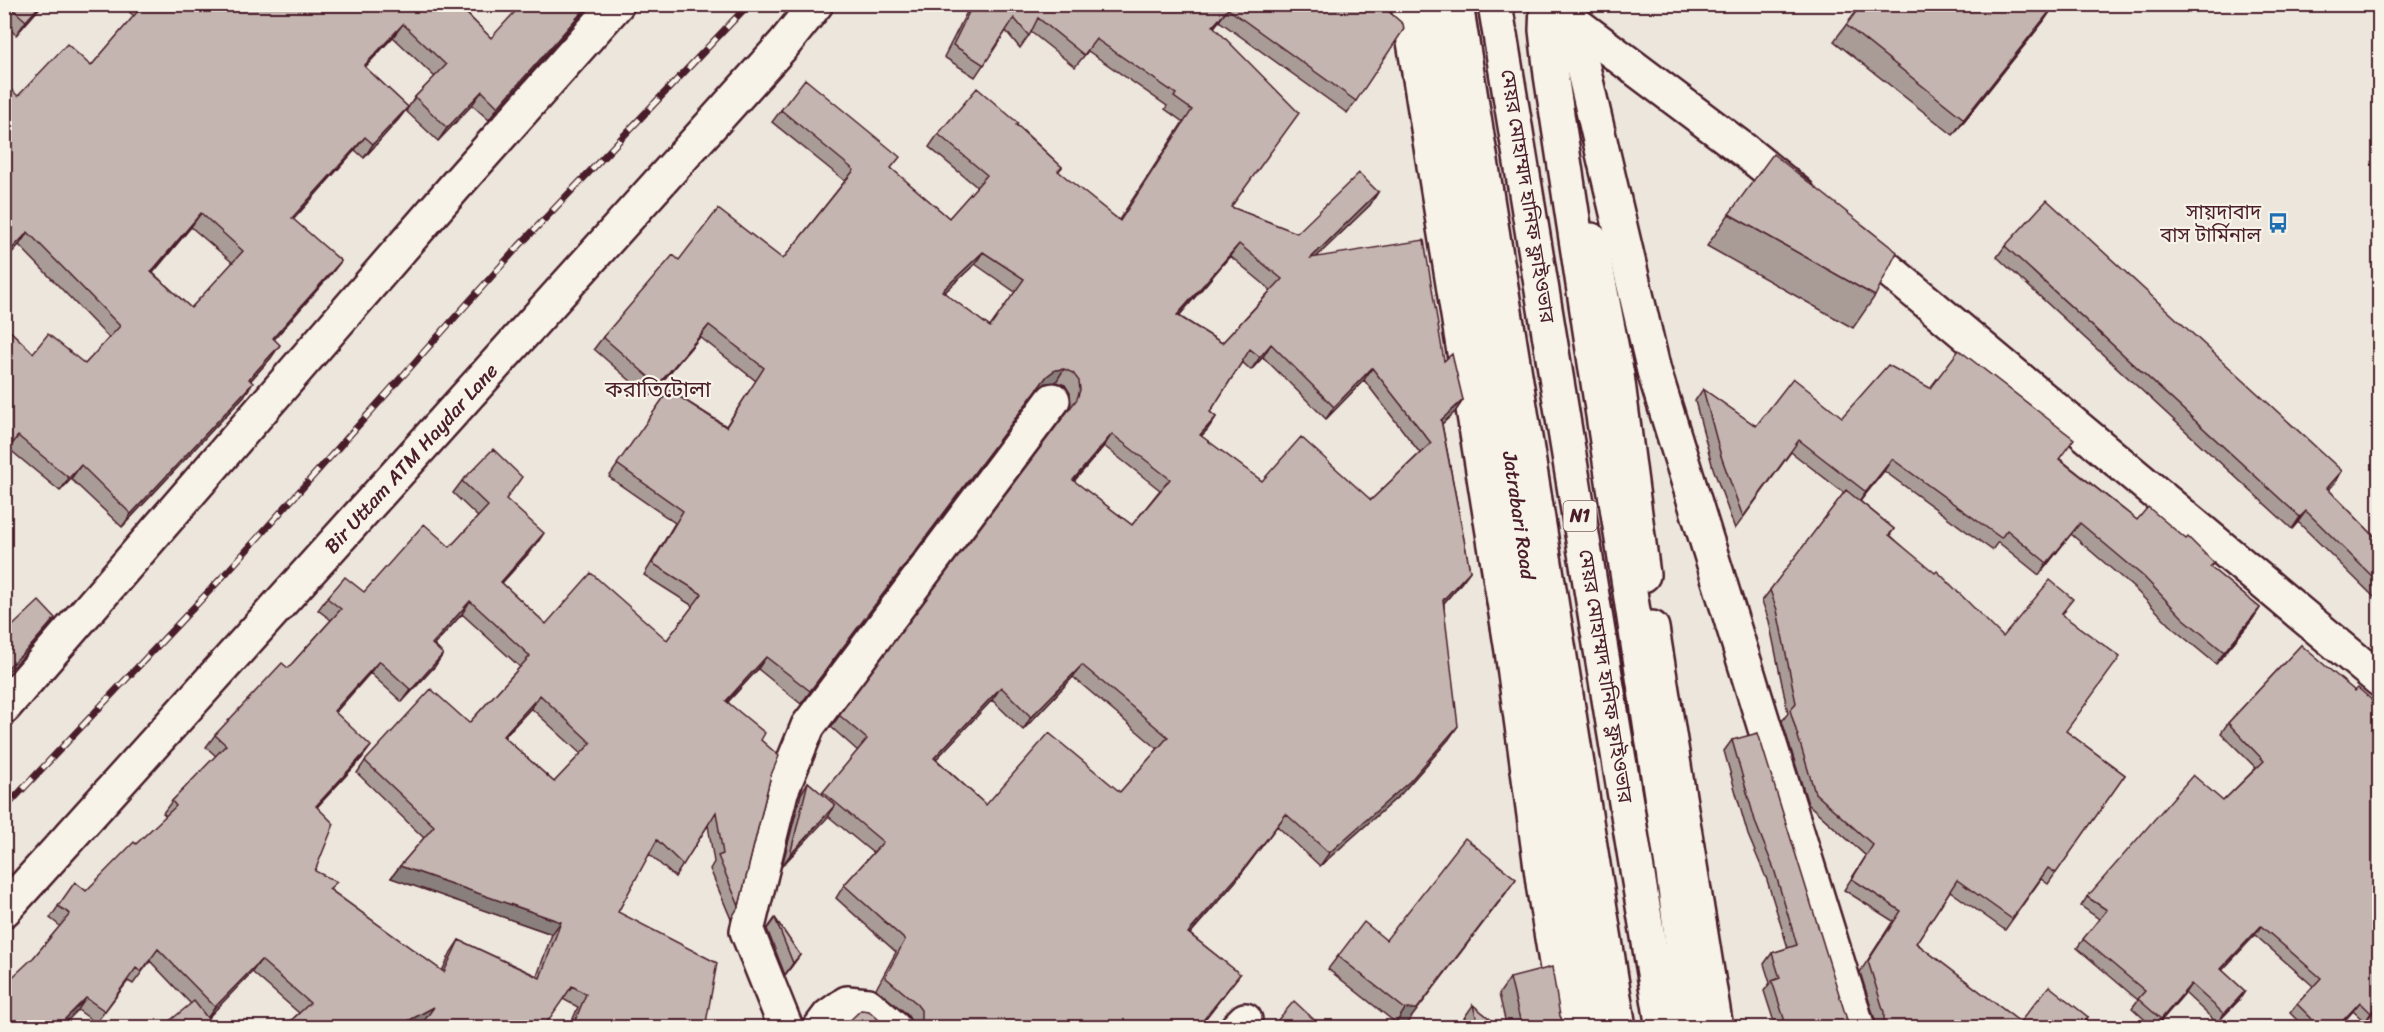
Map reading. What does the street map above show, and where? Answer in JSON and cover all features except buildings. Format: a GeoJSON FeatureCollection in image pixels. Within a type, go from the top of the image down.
{"type":"FeatureCollection","features":[{"type":"Feature","properties":{"kind":"main road"},"geometry":{"type":"LineString","coordinates":[[4,707],[458,183],[617,4]]}},
{"type":"Feature","properties":{"kind":"main road","name":"Bir Uttam ATM Haydar Lane"},"geometry":{"type":"LineString","coordinates":[[4,910],[784,44],[816,4]]}},
{"type":"Feature","properties":{"kind":"main road"},"geometry":{"type":"LineString","coordinates":[[1407,4],[1501,581],[1544,890],[1567,1028]]}},
{"type":"Feature","properties":{"kind":"main road","name":"Jatrabari Road"},"geometry":{"type":"LineString","coordinates":[[1431,4],[1513,471],[1560,795],[1599,1028]]}},
{"type":"Feature","properties":{"kind":"main road","name":"মেয়র মোহাম্মদ হানিফ ফ্লাইওভার"},"geometry":{"type":"LineString","coordinates":[[1456,4],[1619,1028]]}},
{"type":"Feature","properties":{"kind":"main road","name":"মেয়র মোহাম্মদ হানিফ ফ্লাইওভার"},"geometry":{"type":"LineString","coordinates":[[1495,4],[1663,1028]]}},
{"type":"Feature","properties":{"kind":"main road"},"geometry":{"type":"LineString","coordinates":[[1547,4],[1546,30],[1551,75],[1673,873],[1694,1028]]}},
{"type":"Feature","properties":{"kind":"main road"},"geometry":{"type":"LineString","coordinates":[[1554,4],[1570,130],[1617,375],[1644,579],[1716,1028]]}},
{"type":"Feature","properties":{"kind":"main road"},"geometry":{"type":"LineString","coordinates":[[1858,1028],[1654,371],[1572,21],[1744,151],[2379,680]]}},
{"type":"Feature","properties":{"kind":"main road"},"geometry":{"type":"LineString","coordinates":[[1617,375],[1654,371]]}},
{"type":"Feature","properties":{"kind":"main road"},"geometry":{"type":"LineString","coordinates":[[786,1028],[747,931],[782,792],[808,726],[1053,400]]}},
{"type":"Feature","properties":{"kind":"main road"},"geometry":{"type":"LineString","coordinates":[[820,1028],[829,1016],[847,1002],[868,1005],[894,1028]]}},
{"type":"Feature","properties":{"kind":"railway"},"geometry":{"type":"LineString","coordinates":[[4,809],[228,571],[518,247],[749,4]]}},
{"type":"Feature","properties":{"kind":"place","name":"সায়দাবাদ বাস টার্মিনাল"},"geometry":{"type":"Point","coordinates":[2278,223]}},
{"type":"Feature","properties":{"kind":"district","name":"করাতিটোলা"},"geometry":{"type":"Point","coordinates":[658,389]}}]}
